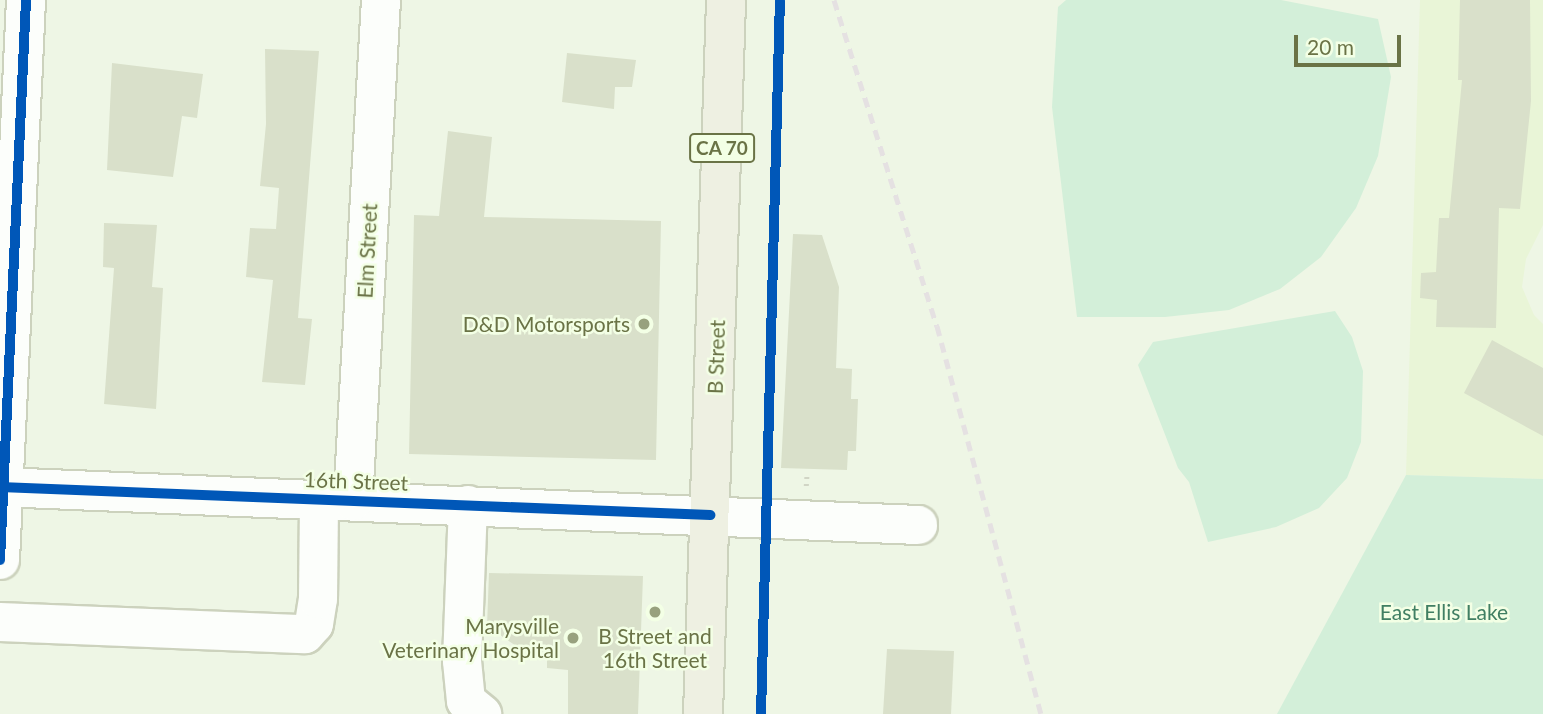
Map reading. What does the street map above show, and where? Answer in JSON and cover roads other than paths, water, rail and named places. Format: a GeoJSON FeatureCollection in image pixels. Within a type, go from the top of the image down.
{"type":"FeatureCollection","features":[{"type":"Feature","properties":{"kind":"highway","name":"B Street"},"geometry":{"type":"LineString","coordinates":[[703,714],[726,0]]}},
{"type":"Feature","properties":{"kind":"street"},"geometry":{"type":"LineString","coordinates":[[0,560],[26,0]]}},
{"type":"Feature","properties":{"kind":"street","name":"Elm Street"},"geometry":{"type":"LineString","coordinates":[[0,622],[305,634],[314,624],[336,500],[381,0]]}},
{"type":"Feature","properties":{"kind":"street","name":"16th Street"},"geometry":{"type":"LineString","coordinates":[[2,487],[710,515],[918,526]]}},
{"type":"Feature","properties":{"kind":"street"},"geometry":{"type":"LineString","coordinates":[[468,505],[462,661],[466,701],[482,714]]}},
{"type":"Feature","properties":{"kind":"railway"},"geometry":{"type":"LineString","coordinates":[[834,0],[937,326],[1041,714]]}},
{"type":"Feature","properties":{"kind":"place","name":"D&D Motorsports"},"geometry":{"type":"Point","coordinates":[644,324]}},
{"type":"Feature","properties":{"kind":"place","name":"B Street and 16th Street"},"geometry":{"type":"Point","coordinates":[655,612]}},
{"type":"Feature","properties":{"kind":"place","name":"Marysville Veterinary Hospital"},"geometry":{"type":"Point","coordinates":[573,638]}},
{"type":"Feature","properties":{"kind":"park label","name":"East Ellis Lake"},"geometry":{"type":"Point","coordinates":[1444,612]}}]}
